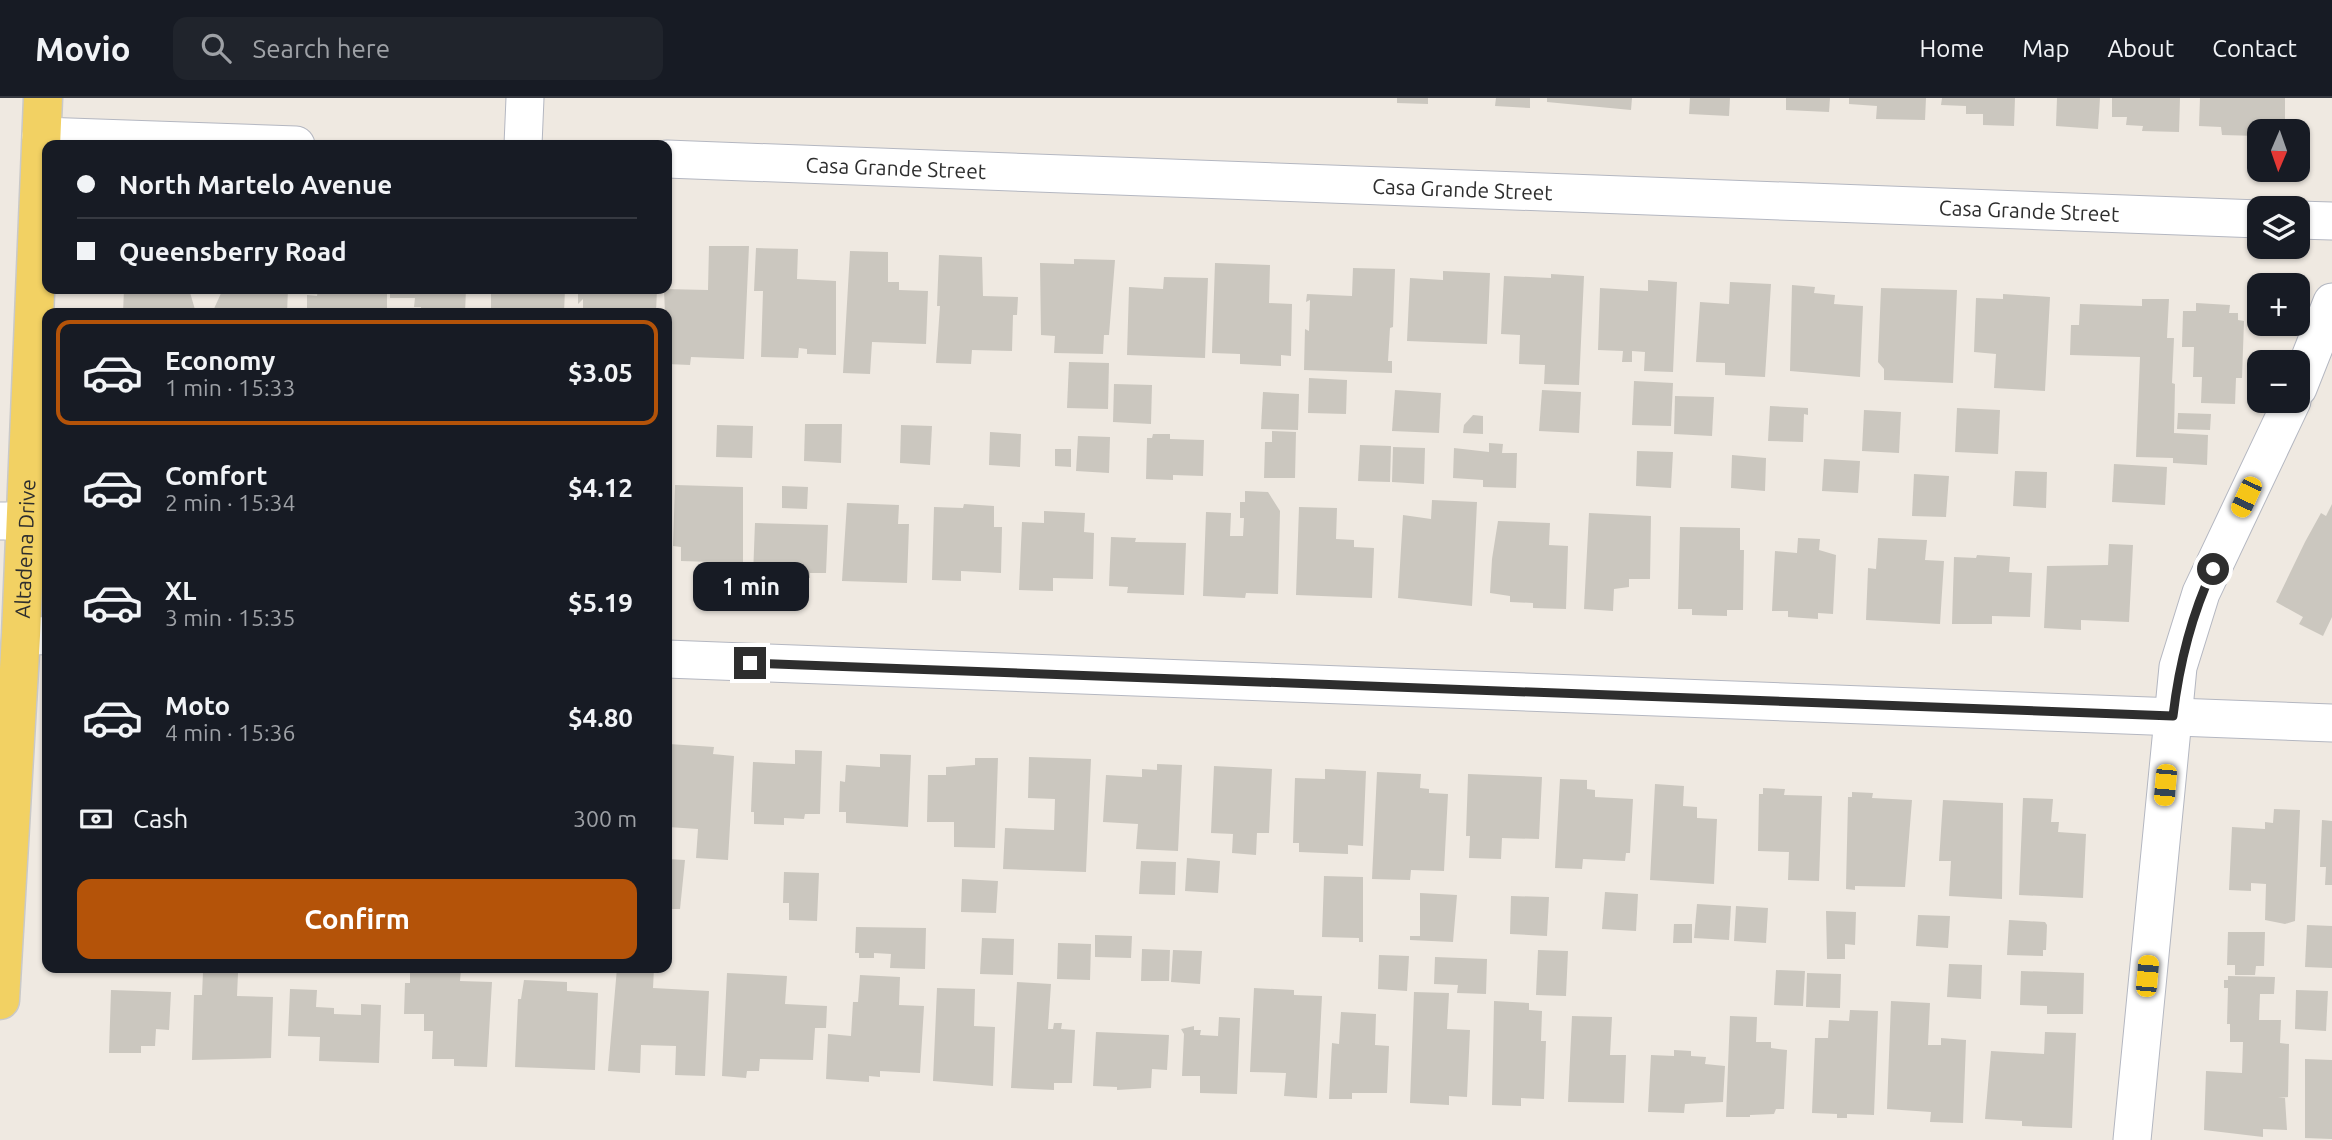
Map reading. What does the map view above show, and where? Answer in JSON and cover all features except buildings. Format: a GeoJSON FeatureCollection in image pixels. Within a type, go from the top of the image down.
{"type":"FeatureCollection","features":[{"type":"Feature","properties":{"kind":"main road","name":"Altadena Drive"},"geometry":{"type":"LineString","coordinates":[[0,1000],[34,636],[13,521],[43,98]]}},
{"type":"Feature","properties":{"kind":"street"},"geometry":{"type":"LineString","coordinates":[[523,140],[525,98]]}},
{"type":"Feature","properties":{"kind":"street"},"geometry":{"type":"LineString","coordinates":[[41,135],[168,140]]}},
{"type":"Feature","properties":{"kind":"street","name":"Casa Grande Street"},"geometry":{"type":"LineString","coordinates":[[672,159],[2247,219]]}},
{"type":"Feature","properties":{"kind":"street"},"geometry":{"type":"LineString","coordinates":[[2310,220],[2332,221]]}},
{"type":"Feature","properties":{"kind":"street"},"geometry":{"type":"LineString","coordinates":[[2310,358],[2332,302]]}},
{"type":"Feature","properties":{"kind":"street"},"geometry":{"type":"LineString","coordinates":[[2132,1140],[2178,667],[2201,593],[2286,413]]}},
{"type":"Feature","properties":{"kind":"street"},"geometry":{"type":"LineString","coordinates":[[672,659],[2332,723]]}},
{"type":"Feature","properties":{"kind":"route"},"geometry":{"type":"LineString","coordinates":[[750,663],[2173,716],[2178,667],[2201,593],[2213,569]]}}]}
